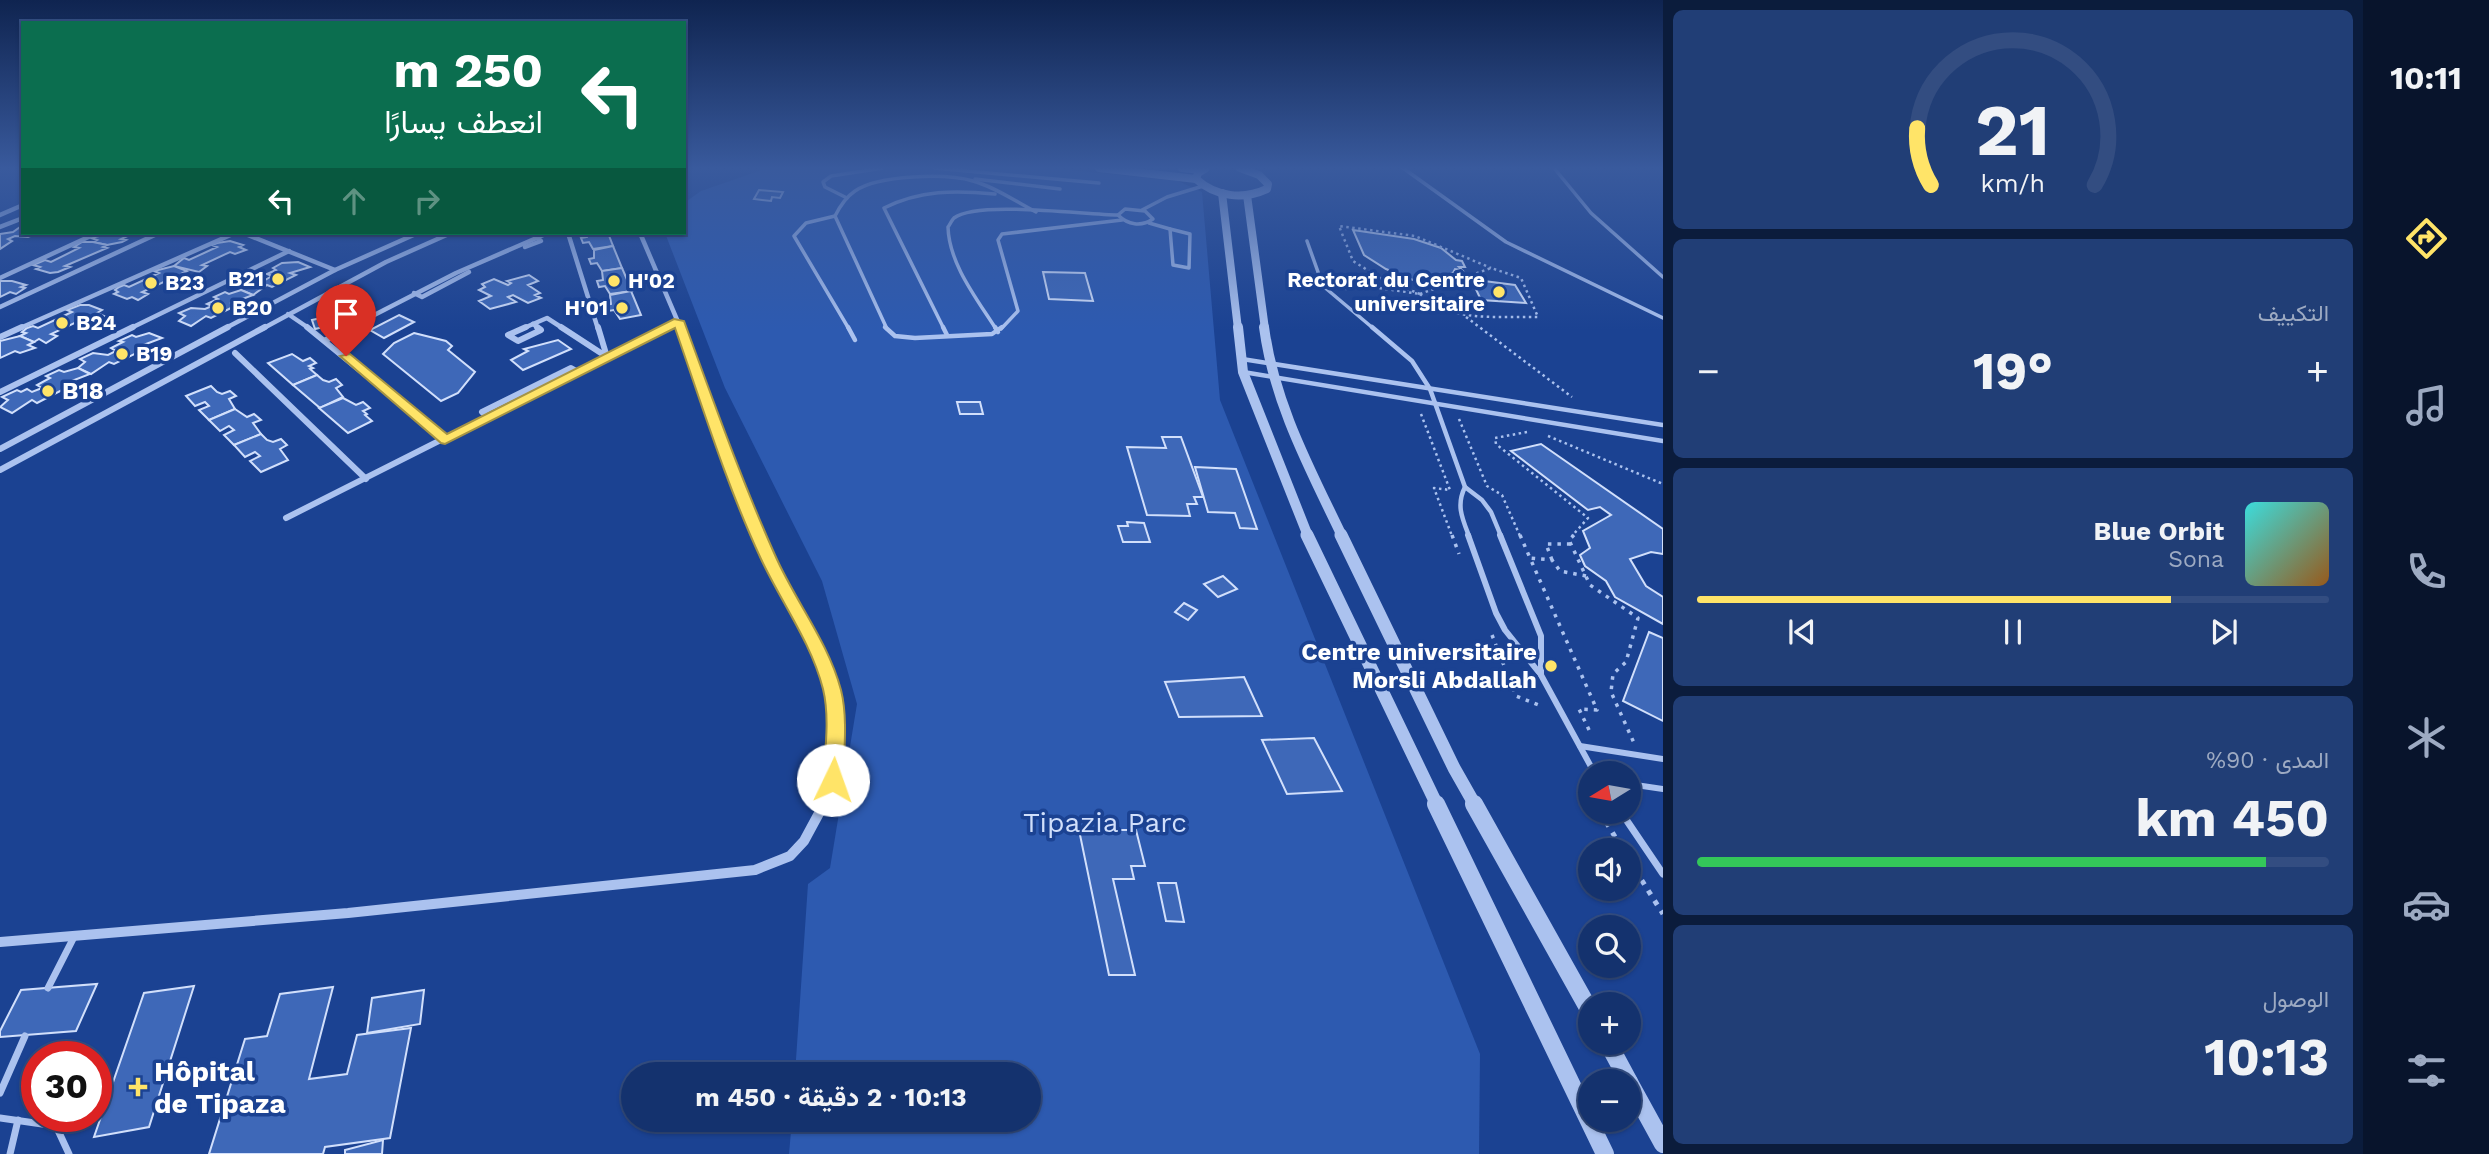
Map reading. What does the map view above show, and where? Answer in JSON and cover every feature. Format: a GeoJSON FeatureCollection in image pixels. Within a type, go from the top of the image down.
{"type":"FeatureCollection","features":[{"type":"Feature","properties":{"kind":"street"},"geometry":{"type":"LineString","coordinates":[[1226,222],[1243,365],[1311,544],[1605,1154]]}},
{"type":"Feature","properties":{"kind":"street"},"geometry":{"type":"LineString","coordinates":[[1251,222],[1269,363],[1293,434],[1454,768],[1579,992]]}},
{"type":"Feature","properties":{"kind":"street"},"geometry":{"type":"LineString","coordinates":[[0,278],[93,235]]}},
{"type":"Feature","properties":{"kind":"street"},"geometry":{"type":"LineString","coordinates":[[0,307],[155,235]]}},
{"type":"Feature","properties":{"kind":"street"},"geometry":{"type":"LineString","coordinates":[[0,337],[230,235]]}},
{"type":"Feature","properties":{"kind":"street"},"geometry":{"type":"LineString","coordinates":[[248,235],[335,270]]}},
{"type":"Feature","properties":{"kind":"street"},"geometry":{"type":"LineString","coordinates":[[0,449],[335,270],[414,235]]}},
{"type":"Feature","properties":{"kind":"street"},"geometry":{"type":"LineString","coordinates":[[0,470],[386,262],[447,235]]}},
{"type":"Feature","properties":{"kind":"street"},"geometry":{"type":"LineString","coordinates":[[326,340],[414,293],[542,235]]}},
{"type":"Feature","properties":{"kind":"street"},"geometry":{"type":"LineString","coordinates":[[569,235],[607,358]]}},
{"type":"Feature","properties":{"kind":"street"},"geometry":{"type":"LineString","coordinates":[[0,942],[536,895],[755,870],[790,856],[797,849],[821,813],[833,780],[835,731],[832,691],[820,655],[764,547],[730,466],[678,321],[641,235]]}},
{"type":"Feature","properties":{"kind":"street"},"geometry":{"type":"LineString","coordinates":[[0,392],[289,251]]}},
{"type":"Feature","properties":{"kind":"street"},"geometry":{"type":"LineString","coordinates":[[288,314],[326,340],[445,440]]}},
{"type":"Feature","properties":{"kind":"street"},"geometry":{"type":"LineString","coordinates":[[533,324],[541,330],[518,341],[508,335],[533,324],[547,318],[607,358]]}},
{"type":"Feature","properties":{"kind":"street"},"geometry":{"type":"LineString","coordinates":[[286,518],[678,321]]}},
{"type":"Feature","properties":{"kind":"street"},"geometry":{"type":"LineString","coordinates":[[235,353],[366,479]]}},
{"type":"Feature","properties":{"kind":"street"},"geometry":{"type":"LineString","coordinates":[[1641,1104],[1663,1144]]}},
{"type":"Feature","properties":{"kind":"lane"},"geometry":{"type":"LineString","coordinates":[[811,222],[806,223],[794,236],[855,340]]}},
{"type":"Feature","properties":{"kind":"lane"},"geometry":{"type":"LineString","coordinates":[[838,222],[885,327],[895,336],[915,338],[992,334],[999,332],[1018,311],[998,240],[1002,234],[1104,222]]}},
{"type":"Feature","properties":{"kind":"lane"},"geometry":{"type":"LineString","coordinates":[[891,222],[947,335]]}},
{"type":"Feature","properties":{"kind":"lane"},"geometry":{"type":"LineString","coordinates":[[952,222],[948,226],[948,240],[999,332]]}},
{"type":"Feature","properties":{"kind":"lane"},"geometry":{"type":"LineString","coordinates":[[1129,222],[1149,223],[1190,234],[1189,268],[1172,265],[1170,229]]}},
{"type":"Feature","properties":{"kind":"lane"},"geometry":{"type":"LineString","coordinates":[[1477,222],[1506,242],[1663,318]]}},
{"type":"Feature","properties":{"kind":"lane"},"geometry":{"type":"LineString","coordinates":[[1600,222],[1663,277]]}},
{"type":"Feature","properties":{"kind":"lane"},"geometry":{"type":"LineString","coordinates":[[1307,241],[1324,286],[1412,361],[1430,389],[1465,487],[1482,500],[1491,512],[1541,636],[1541,675]]}},
{"type":"Feature","properties":{"kind":"lane"},"geometry":{"type":"LineString","coordinates":[[1243,365],[1269,363],[1663,425]]}},
{"type":"Feature","properties":{"kind":"lane"},"geometry":{"type":"LineString","coordinates":[[1243,365],[1273,377],[1663,441]]}},
{"type":"Feature","properties":{"kind":"lane"},"geometry":{"type":"LineString","coordinates":[[1465,487],[1459,509],[1496,614],[1541,675],[1588,761]]}},
{"type":"Feature","properties":{"kind":"lane"},"geometry":{"type":"LineString","coordinates":[[1580,746],[1663,759]]}},
{"type":"Feature","properties":{"kind":"lane"},"geometry":{"type":"LineString","coordinates":[[1642,785],[1663,789]]}},
{"type":"Feature","properties":{"kind":"lane"},"geometry":{"type":"LineString","coordinates":[[1628,824],[1663,874]]}},
{"type":"Feature","properties":{"kind":"lane"},"geometry":{"type":"LineString","coordinates":[[48,988],[74,937]]}},
{"type":"Feature","properties":{"kind":"lane"},"geometry":{"type":"LineString","coordinates":[[0,1093],[25,1035]]}},
{"type":"Feature","properties":{"kind":"lane"},"geometry":{"type":"LineString","coordinates":[[0,1118],[56,1126],[69,1154]]}},
{"type":"Feature","properties":{"kind":"lane"},"geometry":{"type":"LineString","coordinates":[[10,1154],[18,1120]]}},
{"type":"Feature","properties":{"kind":"path"},"geometry":{"type":"LineString","coordinates":[[1339,226],[1415,236],[1521,278],[1538,317],[1464,316],[1434,307],[1420,294],[1380,278],[1353,261],[1339,226]]}},
{"type":"Feature","properties":{"kind":"path"},"geometry":{"type":"LineString","coordinates":[[1349,297],[1345,283],[1420,294],[1491,268]]}},
{"type":"Feature","properties":{"kind":"path"},"geometry":{"type":"LineString","coordinates":[[1464,316],[1576,401],[1563,399]]}},
{"type":"Feature","properties":{"kind":"path"},"geometry":{"type":"LineString","coordinates":[[1458,416],[1487,486],[1502,495],[1597,710],[1579,709],[1591,734],[1602,736]]}},
{"type":"Feature","properties":{"kind":"path"},"geometry":{"type":"LineString","coordinates":[[1533,431],[1495,438],[1496,444],[1588,518],[1570,540],[1590,585],[1638,618],[1626,662],[1613,674],[1611,692],[1634,744]]}},
{"type":"Feature","properties":{"kind":"path"},"geometry":{"type":"LineString","coordinates":[[1546,436],[1663,484]]}},
{"type":"Feature","properties":{"kind":"path"},"geometry":{"type":"LineString","coordinates":[[1572,544],[1546,544],[1560,571],[1586,576]]}},
{"type":"Feature","properties":{"kind":"path"},"geometry":{"type":"LineString","coordinates":[[1530,558],[1552,560]]}},
{"type":"Feature","properties":{"kind":"path"},"geometry":{"type":"LineString","coordinates":[[1623,741],[1644,746]]}},
{"type":"Feature","properties":{"kind":"path"},"geometry":{"type":"LineString","coordinates":[[1641,879],[1663,914]]}},
{"type":"Feature","properties":{"kind":"green space","name":"Tipazia Parc"},"geometry":{"type":"Polygon","coordinates":[[[686,222],[1205,222],[1220,400],[1480,1054],[1479,1154],[789,1154],[791,1132],[1041,1132],[1041,1062],[796,1062],[808,884],[830,868],[857,704],[822,581],[725,388],[666,235],[686,235],[686,222]]]}},
{"type":"Feature","properties":{"kind":"building"},"geometry":{"type":"Polygon","coordinates":[[[21,226],[21,235],[33,235],[15,236],[8,239],[12,241],[0,249],[0,234],[13,232],[21,226]]]}},
{"type":"Feature","properties":{"kind":"building"},"geometry":{"type":"Polygon","coordinates":[[[1353,230],[1414,239],[1441,248],[1456,260],[1462,261],[1465,267],[1459,267],[1462,270],[1455,269],[1453,273],[1441,277],[1432,277],[1435,281],[1413,280],[1386,269],[1364,255],[1353,230]]]}},
{"type":"Feature","properties":{"kind":"building"},"geometry":{"type":"Polygon","coordinates":[[[130,235],[121,239],[126,240],[122,242],[107,245],[93,242],[97,240],[91,238],[130,235]]]}},
{"type":"Feature","properties":{"kind":"building"},"geometry":{"type":"Polygon","coordinates":[[[609,235],[613,246],[593,249],[589,242],[583,243],[581,238],[609,235]]]}},
{"type":"Feature","properties":{"kind":"building"},"geometry":{"type":"Polygon","coordinates":[[[230,241],[243,245],[239,247],[246,250],[235,254],[230,252],[202,265],[207,266],[199,272],[174,266],[184,258],[189,260],[217,247],[212,245],[230,241]]]}},
{"type":"Feature","properties":{"kind":"building"},"geometry":{"type":"Polygon","coordinates":[[[82,242],[107,245],[103,247],[107,248],[65,266],[70,267],[58,272],[50,273],[36,269],[40,267],[33,265],[45,260],[51,262],[79,248],[74,247],[82,242]]]}},
{"type":"Feature","properties":{"kind":"building"},"geometry":{"type":"Polygon","coordinates":[[[613,246],[622,268],[602,271],[597,263],[591,264],[589,259],[594,258],[594,250],[613,246]]]}},
{"type":"Feature","properties":{"kind":"building","name":"B21"},"geometry":{"type":"Polygon","coordinates":[[[298,262],[310,267],[290,273],[296,275],[272,287],[267,285],[253,295],[241,290],[246,285],[241,283],[251,278],[265,280],[272,276],[267,274],[276,270],[273,268],[282,263],[298,262]]]}},
{"type":"Feature","properties":{"kind":"building","name":"B23"},"geometry":{"type":"Polygon","coordinates":[[[174,266],[187,271],[183,273],[190,276],[178,280],[172,278],[142,292],[148,294],[138,300],[114,294],[119,287],[129,287],[159,273],[154,271],[174,266]]]}},
{"type":"Feature","properties":{"kind":"building","name":"H'02"},"geometry":{"type":"Polygon","coordinates":[[[622,268],[632,291],[610,294],[605,286],[599,287],[597,281],[603,280],[602,271],[622,268]]]}},
{"type":"Feature","properties":{"kind":"building"},"geometry":{"type":"Polygon","coordinates":[[[1043,272],[1085,273],[1093,301],[1049,299],[1043,272]]]}},
{"type":"Feature","properties":{"kind":"building"},"geometry":{"type":"Polygon","coordinates":[[[529,275],[538,281],[528,285],[540,293],[535,295],[541,298],[528,303],[513,295],[508,297],[516,302],[490,309],[479,301],[491,296],[479,290],[485,287],[482,284],[494,279],[508,285],[511,283],[507,281],[529,275]]]}},
{"type":"Feature","properties":{"kind":"building"},"geometry":{"type":"Polygon","coordinates":[[[0,281],[26,285],[16,294],[10,292],[0,297],[0,281]]]}},
{"type":"Feature","properties":{"kind":"building","name":"Rectorat du Centre universitaire"},"geometry":{"type":"Polygon","coordinates":[[[1484,281],[1515,285],[1526,303],[1481,300],[1474,285],[1484,281]]]}},
{"type":"Feature","properties":{"kind":"building","name":"B20"},"geometry":{"type":"Polygon","coordinates":[[[241,290],[253,295],[232,303],[237,305],[211,318],[206,316],[191,326],[179,321],[185,316],[179,313],[191,308],[205,309],[212,306],[207,304],[218,299],[214,297],[241,290]]]}},
{"type":"Feature","properties":{"kind":"building","name":"H'01"},"geometry":{"type":"Polygon","coordinates":[[[631,291],[641,315],[620,319],[614,310],[608,311],[605,305],[611,304],[610,295],[631,291]]]}},
{"type":"Feature","properties":{"kind":"building","name":"B24"},"geometry":{"type":"Polygon","coordinates":[[[80,305],[102,310],[97,313],[104,316],[91,320],[85,318],[51,334],[57,336],[46,343],[39,339],[34,342],[20,336],[26,333],[22,332],[27,328],[38,328],[72,312],[67,310],[80,305]]]}},
{"type":"Feature","properties":{"kind":"building"},"geometry":{"type":"Polygon","coordinates":[[[334,315],[336,324],[315,329],[312,320],[334,315]]]}},
{"type":"Feature","properties":{"kind":"building"},"geometry":{"type":"Polygon","coordinates":[[[399,315],[414,322],[384,338],[370,330],[399,315]]]}},
{"type":"Feature","properties":{"kind":"building","name":"B19"},"geometry":{"type":"Polygon","coordinates":[[[149,333],[162,338],[138,347],[143,350],[114,364],[109,362],[91,374],[78,368],[85,362],[80,359],[93,353],[108,355],[116,351],[111,348],[123,342],[119,341],[132,335],[136,337],[149,333]]]}},
{"type":"Feature","properties":{"kind":"building"},"geometry":{"type":"Polygon","coordinates":[[[414,333],[446,341],[452,346],[448,350],[475,372],[458,393],[441,401],[383,354],[394,343],[414,333]]]}},
{"type":"Feature","properties":{"kind":"building"},"geometry":{"type":"Polygon","coordinates":[[[20,336],[34,342],[28,345],[35,348],[20,353],[15,351],[0,358],[0,341],[20,336]]]}},
{"type":"Feature","properties":{"kind":"building"},"geometry":{"type":"Polygon","coordinates":[[[558,340],[571,349],[523,370],[511,360],[528,351],[524,349],[558,340]]]}},
{"type":"Feature","properties":{"kind":"building"},"geometry":{"type":"Polygon","coordinates":[[[292,354],[303,361],[310,358],[316,363],[309,366],[317,375],[293,385],[268,363],[292,354]]]}},
{"type":"Feature","properties":{"kind":"building","name":"B18"},"geometry":{"type":"Polygon","coordinates":[[[78,368],[90,374],[64,384],[70,386],[37,403],[32,400],[12,413],[0,407],[8,400],[2,397],[17,390],[21,392],[27,389],[32,392],[42,388],[37,385],[50,378],[46,376],[59,370],[64,372],[78,368]]]}},
{"type":"Feature","properties":{"kind":"building"},"geometry":{"type":"Polygon","coordinates":[[[317,375],[329,382],[336,379],[342,385],[336,388],[343,397],[320,408],[293,385],[317,375]]]}},
{"type":"Feature","properties":{"kind":"building"},"geometry":{"type":"Polygon","coordinates":[[[211,386],[222,394],[230,391],[236,396],[229,399],[235,409],[209,420],[199,410],[209,406],[205,402],[195,406],[186,396],[211,386]]]}},
{"type":"Feature","properties":{"kind":"building"},"geometry":{"type":"Polygon","coordinates":[[[343,398],[356,405],[363,402],[370,408],[363,411],[372,421],[348,433],[319,408],[343,398]]]}},
{"type":"Feature","properties":{"kind":"building"},"geometry":{"type":"Polygon","coordinates":[[[957,402],[980,402],[983,414],[960,414],[957,402]]]}},
{"type":"Feature","properties":{"kind":"building"},"geometry":{"type":"Polygon","coordinates":[[[235,409],[247,417],[254,414],[261,420],[253,423],[261,434],[234,445],[224,435],[234,430],[229,426],[220,431],[209,420],[235,409]]]}},
{"type":"Feature","properties":{"kind":"building"},"geometry":{"type":"Polygon","coordinates":[[[261,434],[273,442],[281,439],[287,445],[280,449],[288,460],[261,472],[250,461],[260,456],[255,452],[245,457],[234,445],[261,434]]]}},
{"type":"Feature","properties":{"kind":"building"},"geometry":{"type":"Polygon","coordinates":[[[1162,437],[1181,437],[1203,497],[1194,497],[1197,504],[1187,504],[1190,516],[1147,515],[1127,447],[1166,448],[1162,437]]]}},
{"type":"Feature","properties":{"kind":"building"},"geometry":{"type":"Polygon","coordinates":[[[1541,444],[1663,529],[1663,554],[1651,552],[1630,559],[1646,586],[1663,597],[1663,624],[1615,597],[1606,581],[1585,566],[1580,555],[1590,548],[1583,531],[1611,515],[1600,507],[1588,510],[1511,451],[1541,444]]]}},
{"type":"Feature","properties":{"kind":"building"},"geometry":{"type":"Polygon","coordinates":[[[1195,467],[1236,469],[1257,529],[1240,528],[1235,513],[1208,512],[1195,467]]]}},
{"type":"Feature","properties":{"kind":"building"},"geometry":{"type":"Polygon","coordinates":[[[1127,522],[1144,523],[1150,542],[1123,542],[1118,526],[1128,526],[1127,522]]]}},
{"type":"Feature","properties":{"kind":"building"},"geometry":{"type":"Polygon","coordinates":[[[1223,576],[1237,589],[1218,597],[1204,584],[1223,576]]]}},
{"type":"Feature","properties":{"kind":"building"},"geometry":{"type":"Polygon","coordinates":[[[1184,603],[1197,610],[1188,620],[1175,612],[1184,603]]]}},
{"type":"Feature","properties":{"kind":"building"},"geometry":{"type":"Polygon","coordinates":[[[1649,632],[1663,638],[1663,721],[1623,701],[1649,632]]]}},
{"type":"Feature","properties":{"kind":"building"},"geometry":{"type":"Polygon","coordinates":[[[1244,677],[1262,716],[1179,717],[1165,682],[1244,677]]]}},
{"type":"Feature","properties":{"kind":"building"},"geometry":{"type":"Polygon","coordinates":[[[1314,738],[1342,791],[1287,794],[1262,740],[1314,738]]]}},
{"type":"Feature","properties":{"kind":"building"},"geometry":{"type":"Polygon","coordinates":[[[1079,830],[1136,830],[1145,866],[1131,866],[1134,879],[1113,879],[1135,975],[1109,975],[1079,830]]]}},
{"type":"Feature","properties":{"kind":"building"},"geometry":{"type":"Polygon","coordinates":[[[1158,883],[1176,883],[1184,922],[1166,921],[1158,883]]]}},
{"type":"Feature","properties":{"kind":"building"},"geometry":{"type":"Polygon","coordinates":[[[97,984],[76,1031],[0,1037],[0,1031],[21,990],[97,984]]]}},
{"type":"Feature","properties":{"kind":"building"},"geometry":{"type":"Polygon","coordinates":[[[194,986],[149,1127],[94,1137],[96,1132],[112,1132],[112,1085],[144,993],[194,986]]]}},
{"type":"Feature","properties":{"kind":"building"},"geometry":{"type":"Polygon","coordinates":[[[333,987],[309,1079],[347,1074],[357,1035],[411,1028],[390,1138],[325,1147],[323,1154],[209,1154],[245,1039],[267,1036],[280,994],[333,987]]]}},
{"type":"Feature","properties":{"kind":"building"},"geometry":{"type":"Polygon","coordinates":[[[424,990],[420,1024],[367,1033],[372,998],[424,990]]]}},
{"type":"Feature","properties":{"kind":"building"},"geometry":{"type":"Polygon","coordinates":[[[383,1140],[382,1154],[345,1154],[345,1150],[383,1140]]]}},
{"type":"Feature","properties":{"kind":"place","name":"B21"},"geometry":{"type":"Point","coordinates":[278,279]}},
{"type":"Feature","properties":{"kind":"place","name":"H'02"},"geometry":{"type":"Point","coordinates":[614,281]}},
{"type":"Feature","properties":{"kind":"place","name":"B23"},"geometry":{"type":"Point","coordinates":[151,283]}},
{"type":"Feature","properties":{"kind":"place","name":"Rectorat du Centre universitaire"},"geometry":{"type":"Point","coordinates":[1499,292]}},
{"type":"Feature","properties":{"kind":"place","name":"B20"},"geometry":{"type":"Point","coordinates":[218,308]}},
{"type":"Feature","properties":{"kind":"place","name":"H'01"},"geometry":{"type":"Point","coordinates":[622,308]}},
{"type":"Feature","properties":{"kind":"place","name":"B24"},"geometry":{"type":"Point","coordinates":[62,323]}},
{"type":"Feature","properties":{"kind":"place","name":"B19"},"geometry":{"type":"Point","coordinates":[122,354]}},
{"type":"Feature","properties":{"kind":"place","name":"B18"},"geometry":{"type":"Point","coordinates":[48,391]}},
{"type":"Feature","properties":{"kind":"place","name":"Centre universitaire Morsli Abdallah"},"geometry":{"type":"Point","coordinates":[1551,666]}},
{"type":"Feature","properties":{"kind":"place","name":"Hôpital de Tipaza"},"geometry":{"type":"Point","coordinates":[138,1087]}},
{"type":"Feature","properties":{"kind":"route"},"geometry":{"type":"LineString","coordinates":[[346,356],[445,440],[678,321],[730,466],[768,559],[820,655],[832,691],[835,731],[833,780]]}}]}
